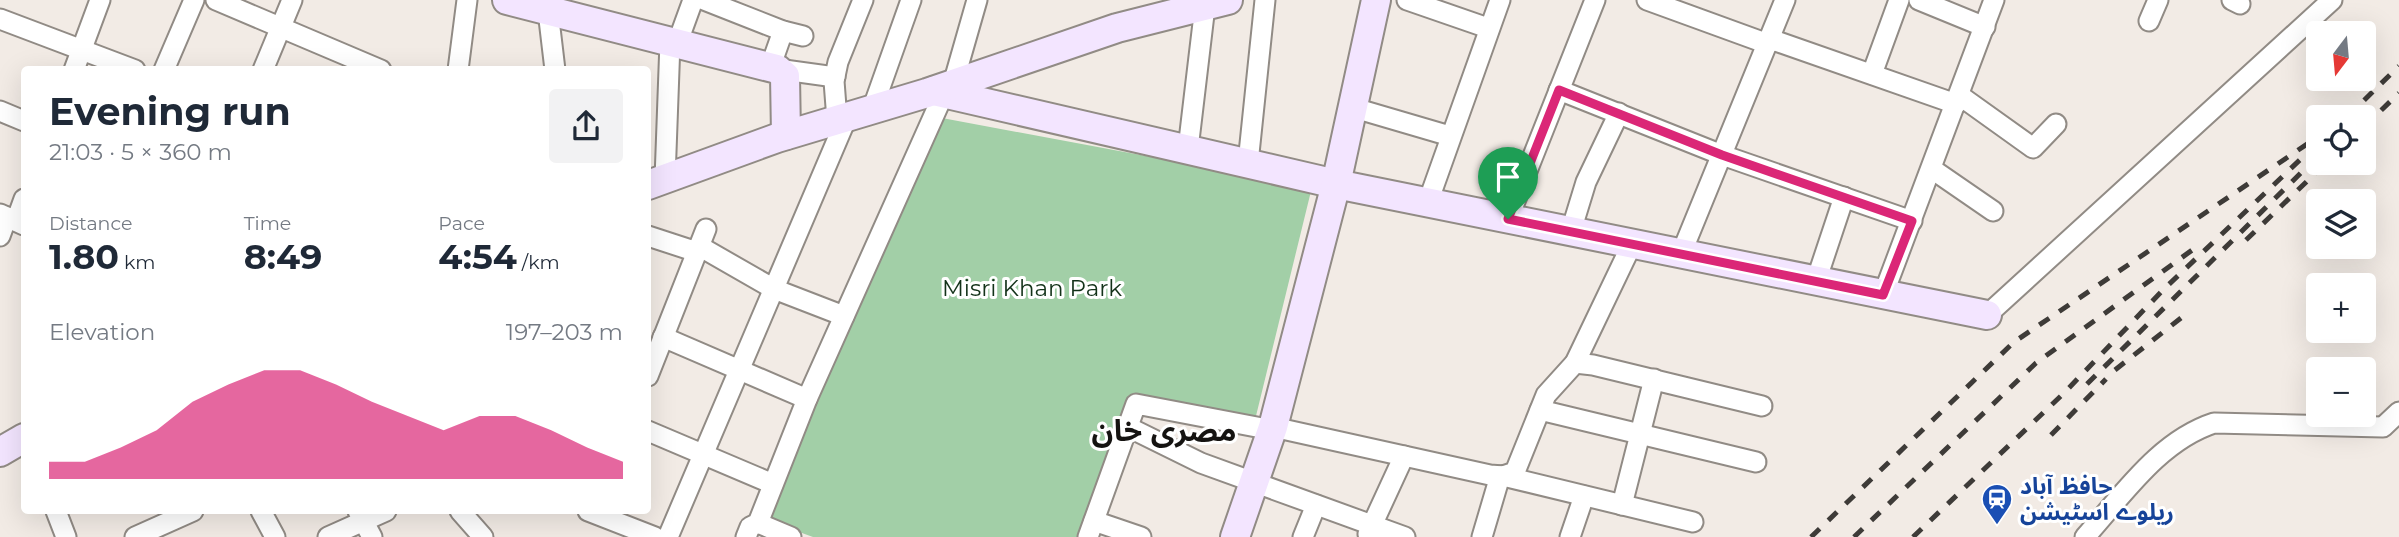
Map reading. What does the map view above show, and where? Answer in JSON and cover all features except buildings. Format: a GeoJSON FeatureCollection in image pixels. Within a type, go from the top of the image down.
{"type":"FeatureCollection","features":[{"type":"Feature","properties":{"kind":"street"},"geometry":{"type":"LineString","coordinates":[[76,66],[100,0]]}},
{"type":"Feature","properties":{"kind":"street"},"geometry":{"type":"LineString","coordinates":[[166,66],[194,0]]}},
{"type":"Feature","properties":{"kind":"street"},"geometry":{"type":"LineString","coordinates":[[216,0],[372,66]]}},
{"type":"Feature","properties":{"kind":"street"},"geometry":{"type":"LineString","coordinates":[[265,66],[292,0]]}},
{"type":"Feature","properties":{"kind":"street"},"geometry":{"type":"LineString","coordinates":[[459,66],[467,0]]}},
{"type":"Feature","properties":{"kind":"street"},"geometry":{"type":"LineString","coordinates":[[507,0],[774,68],[835,77]]}},
{"type":"Feature","properties":{"kind":"street"},"geometry":{"type":"LineString","coordinates":[[693,0],[673,43],[656,182],[786,135],[944,89],[1151,10],[1216,3],[1188,149]]}},
{"type":"Feature","properties":{"kind":"street"},"geometry":{"type":"LineString","coordinates":[[704,0],[783,31],[803,36]]}},
{"type":"Feature","properties":{"kind":"street"},"geometry":{"type":"LineString","coordinates":[[852,116],[835,77],[838,62],[863,0]]}},
{"type":"Feature","properties":{"kind":"street"},"geometry":{"type":"LineString","coordinates":[[668,537],[774,289],[852,116],[911,0]]}},
{"type":"Feature","properties":{"kind":"street"},"geometry":{"type":"LineString","coordinates":[[791,537],[752,530],[944,89],[976,0]]}},
{"type":"Feature","properties":{"kind":"street"},"geometry":{"type":"LineString","coordinates":[[1248,163],[1265,0]]}},
{"type":"Feature","properties":{"kind":"street"},"geometry":{"type":"LineString","coordinates":[[1235,537],[1272,429],[1336,184],[1376,0]]}},
{"type":"Feature","properties":{"kind":"street"},"geometry":{"type":"LineString","coordinates":[[1407,0],[1488,28]]}},
{"type":"Feature","properties":{"kind":"street"},"geometry":{"type":"LineString","coordinates":[[1428,202],[1500,0]]}},
{"type":"Feature","properties":{"kind":"street"},"geometry":{"type":"LineString","coordinates":[[1508,219],[1595,0]]}},
{"type":"Feature","properties":{"kind":"street"},"geometry":{"type":"LineString","coordinates":[[1647,0],[1872,74],[1958,99],[2033,148],[2056,124]]}},
{"type":"Feature","properties":{"kind":"street"},"geometry":{"type":"LineString","coordinates":[[1681,254],[1785,0]]}},
{"type":"Feature","properties":{"kind":"street"},"geometry":{"type":"LineString","coordinates":[[1872,74],[1899,0]]}},
{"type":"Feature","properties":{"kind":"street"},"geometry":{"type":"LineString","coordinates":[[1919,0],[1984,27]]}},
{"type":"Feature","properties":{"kind":"street"},"geometry":{"type":"LineString","coordinates":[[1883,295],[1994,0]]}},
{"type":"Feature","properties":{"kind":"street"},"geometry":{"type":"LineString","coordinates":[[2149,21],[2158,0]]}},
{"type":"Feature","properties":{"kind":"street"},"geometry":{"type":"LineString","coordinates":[[944,89],[1336,184],[1987,315],[2332,0]]}},
{"type":"Feature","properties":{"kind":"street"},"geometry":{"type":"LineString","coordinates":[[548,11],[555,66]]}},
{"type":"Feature","properties":{"kind":"street"},"geometry":{"type":"LineString","coordinates":[[0,19],[125,66]]}},
{"type":"Feature","properties":{"kind":"street"},"geometry":{"type":"LineString","coordinates":[[774,68],[783,31]]}},
{"type":"Feature","properties":{"kind":"street"},"geometry":{"type":"LineString","coordinates":[[774,68],[785,76],[786,135]]}},
{"type":"Feature","properties":{"kind":"street"},"geometry":{"type":"LineString","coordinates":[[1559,90],[1722,155],[1912,221]]}},
{"type":"Feature","properties":{"kind":"street"},"geometry":{"type":"LineString","coordinates":[[1352,107],[1450,136]]}},
{"type":"Feature","properties":{"kind":"street"},"geometry":{"type":"LineString","coordinates":[[0,111],[21,120]]}},
{"type":"Feature","properties":{"kind":"street"},"geometry":{"type":"LineString","coordinates":[[1571,231],[1586,182],[1619,113]]}},
{"type":"Feature","properties":{"kind":"street"},"geometry":{"type":"LineString","coordinates":[[1932,169],[1993,211]]}},
{"type":"Feature","properties":{"kind":"street"},"geometry":{"type":"LineString","coordinates":[[1815,281],[1844,197]]}},
{"type":"Feature","properties":{"kind":"street"},"geometry":{"type":"LineString","coordinates":[[10,223],[21,204]]}},
{"type":"Feature","properties":{"kind":"street"},"geometry":{"type":"LineString","coordinates":[[651,236],[701,242],[774,289],[844,316]]}},
{"type":"Feature","properties":{"kind":"street"},"geometry":{"type":"LineString","coordinates":[[651,368],[701,242]]}},
{"type":"Feature","properties":{"kind":"street"},"geometry":{"type":"LineString","coordinates":[[1502,476],[1515,472],[1520,464],[1540,410],[1557,379],[1575,363],[1632,244]]}},
{"type":"Feature","properties":{"kind":"street"},"geometry":{"type":"LineString","coordinates":[[663,337],[807,399]]}},
{"type":"Feature","properties":{"kind":"street"},"geometry":{"type":"LineString","coordinates":[[1575,363],[1762,406]]}},
{"type":"Feature","properties":{"kind":"street"},"geometry":{"type":"LineString","coordinates":[[1622,505],[1654,380]]}},
{"type":"Feature","properties":{"kind":"street"},"geometry":{"type":"LineString","coordinates":[[1141,537],[1091,529],[1136,404],[1502,476],[1693,522]]}},
{"type":"Feature","properties":{"kind":"street"},"geometry":{"type":"LineString","coordinates":[[1540,410],[1756,462]]}},
{"type":"Feature","properties":{"kind":"street"},"geometry":{"type":"LineString","coordinates":[[2084,537],[2146,468],[2189,431],[2214,423],[2391,430],[2399,412]]}},
{"type":"Feature","properties":{"kind":"street"},"geometry":{"type":"LineString","coordinates":[[1128,427],[1201,463],[1316,505],[1370,531],[1405,537]]}},
{"type":"Feature","properties":{"kind":"street"},"geometry":{"type":"LineString","coordinates":[[651,432],[773,484]]}},
{"type":"Feature","properties":{"kind":"street"},"geometry":{"type":"LineString","coordinates":[[0,452],[21,440]]}},
{"type":"Feature","properties":{"kind":"street"},"geometry":{"type":"LineString","coordinates":[[1370,531],[1404,456]]}},
{"type":"Feature","properties":{"kind":"street"},"geometry":{"type":"LineString","coordinates":[[1482,537],[1502,476]]}},
{"type":"Feature","properties":{"kind":"street"},"geometry":{"type":"LineString","coordinates":[[1570,537],[1584,496]]}},
{"type":"Feature","properties":{"kind":"street"},"geometry":{"type":"LineString","coordinates":[[1303,537],[1316,505]]}},
{"type":"Feature","properties":{"kind":"street"},"geometry":{"type":"LineString","coordinates":[[57,514],[66,537]]}},
{"type":"Feature","properties":{"kind":"street"},"geometry":{"type":"LineString","coordinates":[[135,537],[186,514]]}},
{"type":"Feature","properties":{"kind":"street"},"geometry":{"type":"LineString","coordinates":[[263,514],[275,537]]}},
{"type":"Feature","properties":{"kind":"street"},"geometry":{"type":"LineString","coordinates":[[328,537],[365,524],[381,514]]}},
{"type":"Feature","properties":{"kind":"street"},"geometry":{"type":"LineString","coordinates":[[463,514],[483,537]]}},
{"type":"Feature","properties":{"kind":"street"},"geometry":{"type":"LineString","coordinates":[[596,514],[654,537]]}},
{"type":"Feature","properties":{"kind":"green space","name":"Misri Khan Park"},"geometry":{"type":"Polygon","coordinates":[[[942,118],[1312,187],[1255,420],[1134,399],[1081,537],[813,537],[766,520],[942,118]]]}},
{"type":"Feature","properties":{"kind":"railway"},"geometry":{"type":"LineString","coordinates":[[2359,105],[2399,66]]}},
{"type":"Feature","properties":{"kind":"railway"},"geometry":{"type":"LineString","coordinates":[[2376,115],[2399,93]]}},
{"type":"Feature","properties":{"kind":"railway"},"geometry":{"type":"LineString","coordinates":[[1811,537],[2014,342],[2306,145]]}},
{"type":"Feature","properties":{"kind":"railway"},"geometry":{"type":"LineString","coordinates":[[1913,537],[2065,392],[2163,290],[2304,156]]}},
{"type":"Feature","properties":{"kind":"railway"},"geometry":{"type":"LineString","coordinates":[[2087,384],[2306,168]]}},
{"type":"Feature","properties":{"kind":"railway"},"geometry":{"type":"LineString","coordinates":[[2246,240],[2314,175]]}},
{"type":"Feature","properties":{"kind":"railway"},"geometry":{"type":"LineString","coordinates":[[1854,537],[2036,363],[2195,248]]}},
{"type":"Feature","properties":{"kind":"railway"},"geometry":{"type":"LineString","coordinates":[[2115,370],[2186,314]]}},
{"type":"Feature","properties":{"kind":"railway"},"geometry":{"type":"LineString","coordinates":[[2051,435],[2106,379]]}},
{"type":"Feature","properties":{"kind":"place","name":"حافظ آباد ریلوے اسٹیشن"},"geometry":{"type":"Point","coordinates":[1997,526]}},
{"type":"Feature","properties":{"kind":"district","name":"مصری خان"},"geometry":{"type":"Point","coordinates":[1164,431]}},
{"type":"Feature","properties":{"kind":"route"},"geometry":{"type":"LineString","coordinates":[[1559,90],[1722,155],[1912,221],[1883,295],[1508,219],[1559,90]]}}]}
